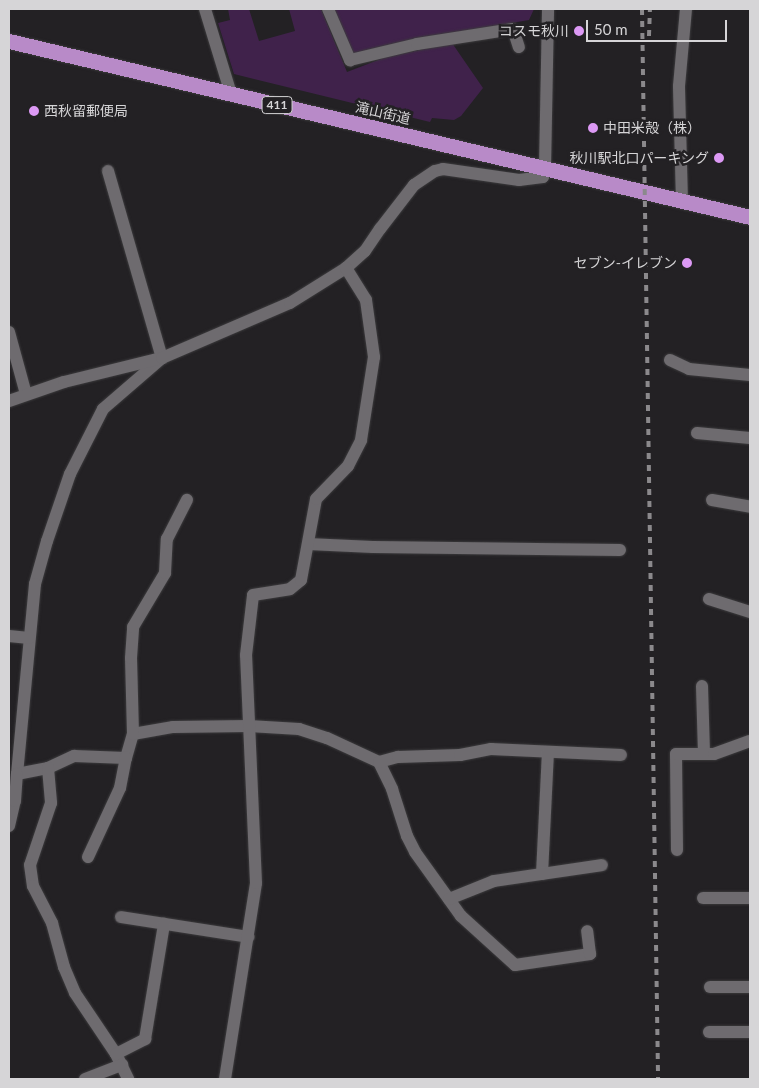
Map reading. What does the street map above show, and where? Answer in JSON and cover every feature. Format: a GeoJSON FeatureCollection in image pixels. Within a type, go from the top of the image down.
{"type":"FeatureCollection","features":[{"type":"Feature","properties":{"kind":"highway","name":"滝山街道"},"geometry":{"type":"LineString","coordinates":[[9,41],[750,217]]}},
{"type":"Feature","properties":{"kind":"street"},"geometry":{"type":"LineString","coordinates":[[205,9],[231,94]]}},
{"type":"Feature","properties":{"kind":"street"},"geometry":{"type":"LineString","coordinates":[[328,9],[350,60],[417,44],[513,29],[519,47]]}},
{"type":"Feature","properties":{"kind":"street"},"geometry":{"type":"LineString","coordinates":[[9,401],[64,382],[162,358],[284,306],[346,268],[365,252],[414,185],[435,171],[443,169],[519,180],[543,178],[545,168],[548,9]]}},
{"type":"Feature","properties":{"kind":"street"},"geometry":{"type":"LineString","coordinates":[[682,202],[679,86],[686,9]]}},
{"type":"Feature","properties":{"kind":"street"},"geometry":{"type":"LineString","coordinates":[[108,171],[162,358]]}},
{"type":"Feature","properties":{"kind":"street"},"geometry":{"type":"LineString","coordinates":[[225,1079],[256,883],[246,655],[253,595],[290,589],[301,580],[316,499],[348,466],[362,440],[374,357],[366,300],[346,268]]}},
{"type":"Feature","properties":{"kind":"street"},"geometry":{"type":"LineString","coordinates":[[9,332],[26,394]]}},
{"type":"Feature","properties":{"kind":"street"},"geometry":{"type":"LineString","coordinates":[[9,826],[15,801],[35,584],[47,541],[70,474],[103,409],[162,358]]}},
{"type":"Feature","properties":{"kind":"street"},"geometry":{"type":"LineString","coordinates":[[670,360],[689,369],[750,375]]}},
{"type":"Feature","properties":{"kind":"street"},"geometry":{"type":"LineString","coordinates":[[697,433],[750,438]]}},
{"type":"Feature","properties":{"kind":"street"},"geometry":{"type":"LineString","coordinates":[[88,857],[120,788],[133,734],[131,658],[133,627],[165,573],[167,540],[187,500]]}},
{"type":"Feature","properties":{"kind":"street"},"geometry":{"type":"LineString","coordinates":[[712,500],[750,507]]}},
{"type":"Feature","properties":{"kind":"street"},"geometry":{"type":"LineString","coordinates":[[308,544],[373,547],[620,550]]}},
{"type":"Feature","properties":{"kind":"street"},"geometry":{"type":"LineString","coordinates":[[710,599],[750,612]]}},
{"type":"Feature","properties":{"kind":"street"},"geometry":{"type":"LineString","coordinates":[[9,636],[29,638]]}},
{"type":"Feature","properties":{"kind":"street"},"geometry":{"type":"LineString","coordinates":[[702,686],[704,754]]}},
{"type":"Feature","properties":{"kind":"street"},"geometry":{"type":"LineString","coordinates":[[133,734],[173,727],[249,726],[299,729],[327,738],[379,762],[392,789],[415,852],[461,916],[515,965],[590,954],[587,931]]}},
{"type":"Feature","properties":{"kind":"street"},"geometry":{"type":"LineString","coordinates":[[677,850],[676,754],[714,754],[750,741]]}},
{"type":"Feature","properties":{"kind":"street"},"geometry":{"type":"LineString","coordinates":[[379,762],[398,757],[460,755],[490,749],[621,755]]}},
{"type":"Feature","properties":{"kind":"street"},"geometry":{"type":"LineString","coordinates":[[542,874],[548,752]]}},
{"type":"Feature","properties":{"kind":"street"},"geometry":{"type":"LineString","coordinates":[[17,774],[48,768],[74,756],[126,758]]}},
{"type":"Feature","properties":{"kind":"street"},"geometry":{"type":"LineString","coordinates":[[48,768],[51,803],[30,865],[33,886],[52,922],[64,967],[75,993],[119,1060],[128,1079]]}},
{"type":"Feature","properties":{"kind":"street"},"geometry":{"type":"LineString","coordinates":[[449,898],[494,881],[602,865]]}},
{"type":"Feature","properties":{"kind":"street"},"geometry":{"type":"LineString","coordinates":[[703,898],[750,898]]}},
{"type":"Feature","properties":{"kind":"street"},"geometry":{"type":"LineString","coordinates":[[122,917],[248,937]]}},
{"type":"Feature","properties":{"kind":"street"},"geometry":{"type":"LineString","coordinates":[[85,1079],[119,1060],[145,1039],[164,924]]}},
{"type":"Feature","properties":{"kind":"street"},"geometry":{"type":"LineString","coordinates":[[710,987],[750,987]]}},
{"type":"Feature","properties":{"kind":"street"},"geometry":{"type":"LineString","coordinates":[[709,1032],[750,1032]]}},
{"type":"Feature","properties":{"kind":"shaded area"},"geometry":{"type":"Polygon","coordinates":[[[228,9],[249,9],[259,41],[295,31],[289,9],[321,9],[347,72],[386,57],[452,43],[483,88],[461,116],[454,120],[432,118],[430,122],[234,74],[218,23],[230,20],[228,9]]]}},
{"type":"Feature","properties":{"kind":"shaded area"},"geometry":{"type":"Polygon","coordinates":[[[334,9],[534,9],[529,20],[427,37],[358,55],[351,52],[334,9]]]}},
{"type":"Feature","properties":{"kind":"railway"},"geometry":{"type":"LineString","coordinates":[[642,9],[658,1079]]}},
{"type":"Feature","properties":{"kind":"railway"},"geometry":{"type":"LineString","coordinates":[[649,36],[650,9]]}},
{"type":"Feature","properties":{"kind":"place","name":"コスモ秋川"},"geometry":{"type":"Point","coordinates":[579,31]}},
{"type":"Feature","properties":{"kind":"place","name":"西秋留郵便局"},"geometry":{"type":"Point","coordinates":[34,111]}},
{"type":"Feature","properties":{"kind":"place","name":"中田米殻（株）"},"geometry":{"type":"Point","coordinates":[593,128]}},
{"type":"Feature","properties":{"kind":"place","name":"秋川駅北口パーキング"},"geometry":{"type":"Point","coordinates":[719,158]}},
{"type":"Feature","properties":{"kind":"place","name":"セブン-イレブン"},"geometry":{"type":"Point","coordinates":[687,263]}}]}
